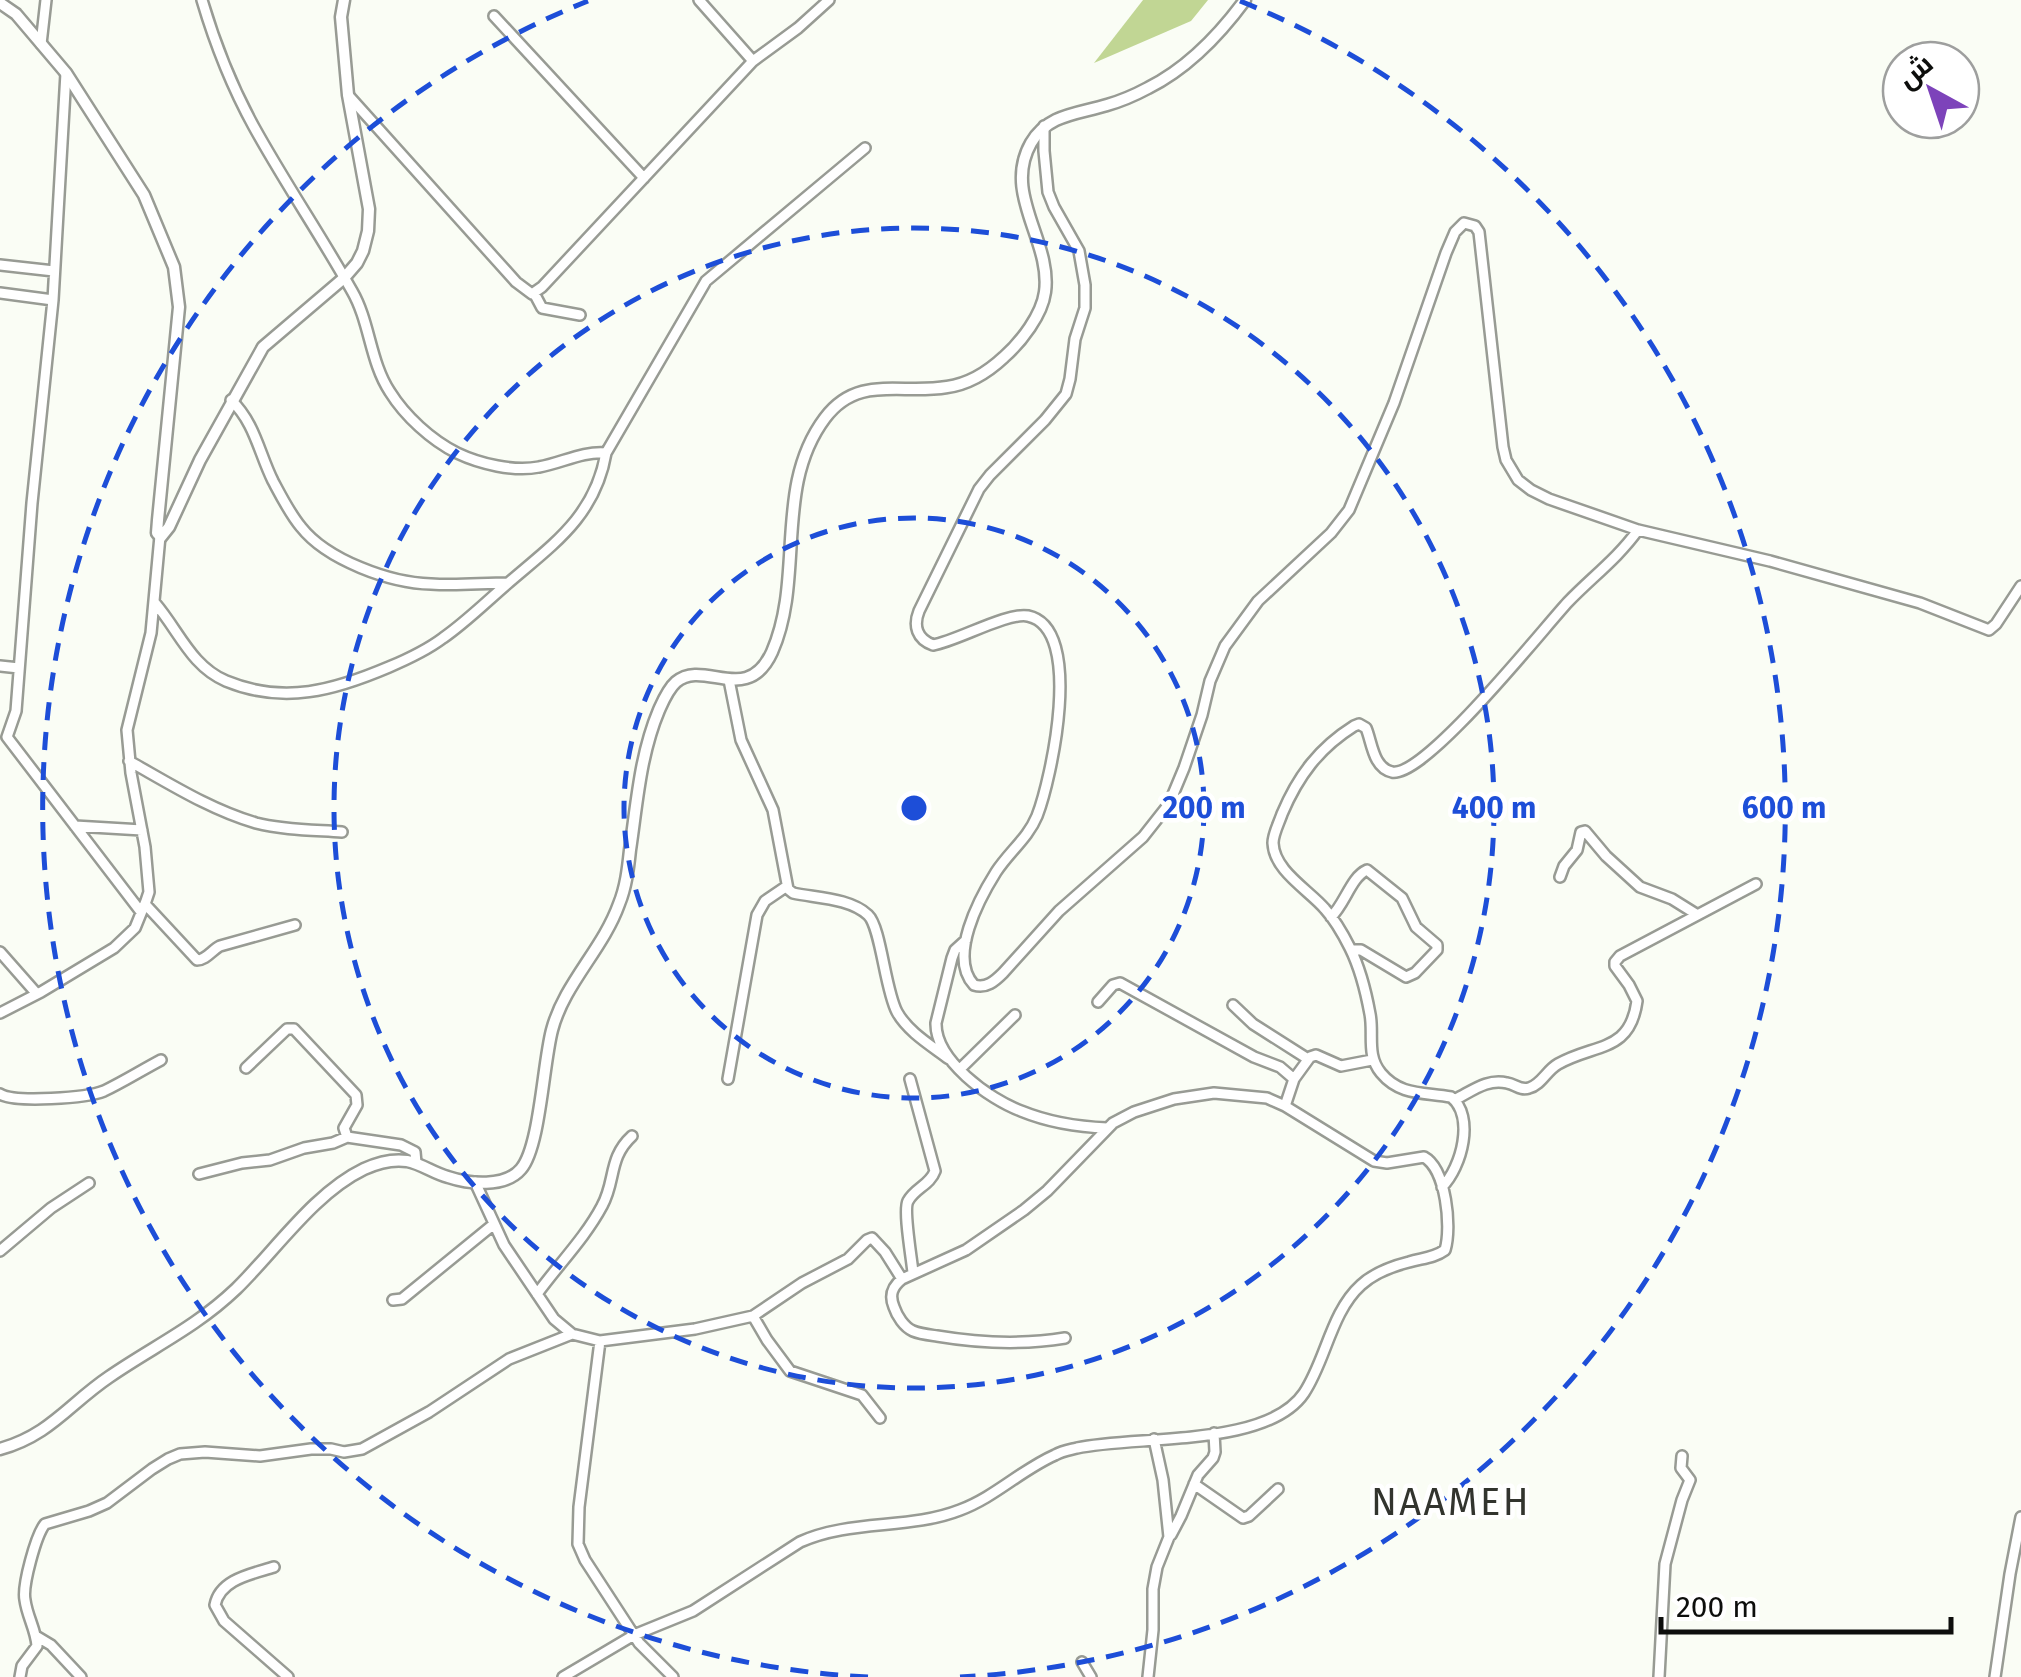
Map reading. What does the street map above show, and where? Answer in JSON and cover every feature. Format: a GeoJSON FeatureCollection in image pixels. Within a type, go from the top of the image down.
{"type":"FeatureCollection","features":[{"type":"Feature","properties":{"kind":"street"},"geometry":{"type":"LineString","coordinates":[[41,44],[46,0]]}},
{"type":"Feature","properties":{"kind":"street"},"geometry":{"type":"LineString","coordinates":[[202,0],[215,44],[252,122],[360,307],[389,390],[419,425],[443,445],[472,459],[516,468],[541,467],[588,453],[606,454]]}},
{"type":"Feature","properties":{"kind":"street"},"geometry":{"type":"LineString","coordinates":[[160,536],[167,531],[195,468],[263,347],[344,278],[362,250],[369,218],[348,95],[340,0]]}},
{"type":"Feature","properties":{"kind":"street"},"geometry":{"type":"LineString","coordinates":[[699,0],[753,61]]}},
{"type":"Feature","properties":{"kind":"street"},"geometry":{"type":"LineString","coordinates":[[348,95],[516,282],[528,293],[534,293],[753,61],[830,0]]}},
{"type":"Feature","properties":{"kind":"street"},"geometry":{"type":"LineString","coordinates":[[0,1449],[29,1440],[108,1377],[203,1318],[302,1219],[365,1168],[397,1160],[446,1177],[494,1182],[515,1175],[522,1168],[536,1127],[554,1022],[616,912],[624,890],[642,767],[666,695],[674,684],[692,675],[745,678],[757,672],[773,649],[786,604],[793,504],[811,438],[842,400],[862,390],[942,388],[977,377],[1010,352],[1037,313],[1044,294],[1044,272],[1020,178],[1025,155],[1044,126],[1153,86],[1206,44],[1245,0]]}},
{"type":"Feature","properties":{"kind":"street"},"geometry":{"type":"LineString","coordinates":[[0,3],[16,14],[66,74],[144,195],[169,252],[180,306],[158,520],[155,603],[147,656],[129,720],[129,761],[148,892],[132,932],[114,948],[0,1013]]}},
{"type":"Feature","properties":{"kind":"street"},"geometry":{"type":"LineString","coordinates":[[494,16],[644,178]]}},
{"type":"Feature","properties":{"kind":"street"},"geometry":{"type":"LineString","coordinates":[[7,737],[16,711],[52,300],[66,74]]}},
{"type":"Feature","properties":{"kind":"street"},"geometry":{"type":"LineString","coordinates":[[1044,126],[1048,192],[1079,251],[1085,285],[1086,303],[1075,339],[1069,384],[1055,408],[979,489],[916,623],[919,636],[933,645],[1025,615],[1043,626],[1056,650],[1058,718],[1049,776],[1027,833],[990,882],[966,940],[964,967],[974,984],[995,981],[1058,911],[1144,838],[1169,804],[1224,646],[1258,601],[1332,534],[1349,510],[1394,404],[1460,225],[1469,223],[1479,232],[1501,436],[1506,460],[1524,485],[1538,494],[1638,530],[1920,603],[1988,630],[2021,586]]}},
{"type":"Feature","properties":{"kind":"street"},"geometry":{"type":"LineString","coordinates":[[155,603],[194,658],[219,677],[254,689],[297,693],[322,690],[347,684],[429,648],[535,563],[579,520],[606,454],[706,281],[865,148]]}},
{"type":"Feature","properties":{"kind":"street"},"geometry":{"type":"LineString","coordinates":[[0,266],[54,271]]}},
{"type":"Feature","properties":{"kind":"street"},"geometry":{"type":"LineString","coordinates":[[534,293],[542,308],[580,315]]}},
{"type":"Feature","properties":{"kind":"street"},"geometry":{"type":"LineString","coordinates":[[0,294],[52,300]]}},
{"type":"Feature","properties":{"kind":"street"},"geometry":{"type":"LineString","coordinates":[[232,400],[252,426],[271,476],[296,522],[330,551],[372,571],[409,582],[508,583]]}},
{"type":"Feature","properties":{"kind":"street"},"geometry":{"type":"LineString","coordinates":[[1638,530],[1552,620],[1490,693],[1420,760],[1398,772],[1388,770],[1378,761],[1366,728],[1359,724],[1325,747],[1302,774],[1280,820],[1274,849],[1290,875],[1331,917],[1351,950],[1371,1017],[1372,1060],[1400,1088],[1456,1099],[1497,1082],[1530,1088],[1557,1064],[1619,1039],[1630,1029],[1637,1001],[1615,962],[1630,949],[1756,884]]}},
{"type":"Feature","properties":{"kind":"street"},"geometry":{"type":"LineString","coordinates":[[0,666],[19,668]]}},
{"type":"Feature","properties":{"kind":"street"},"geometry":{"type":"LineString","coordinates":[[729,680],[741,740],[773,810],[787,886],[793,893],[839,902],[870,917],[896,1012],[911,1030],[998,1099],[1025,1113],[1069,1125],[1106,1128]]}},
{"type":"Feature","properties":{"kind":"street"},"geometry":{"type":"LineString","coordinates":[[0,726],[143,908],[197,960],[220,946],[295,924]]}},
{"type":"Feature","properties":{"kind":"street"},"geometry":{"type":"LineString","coordinates":[[129,761],[180,790],[249,821],[342,832]]}},
{"type":"Feature","properties":{"kind":"street"},"geometry":{"type":"LineString","coordinates":[[75,826],[142,830]]}},
{"type":"Feature","properties":{"kind":"street"},"geometry":{"type":"LineString","coordinates":[[1560,877],[1576,850],[1581,832],[1585,831],[1643,889],[1672,899],[1696,914]]}},
{"type":"Feature","properties":{"kind":"street"},"geometry":{"type":"LineString","coordinates":[[1331,917],[1360,872],[1368,870],[1402,898],[1416,927],[1438,950],[1406,976],[1361,950],[1351,950]]}},
{"type":"Feature","properties":{"kind":"street"},"geometry":{"type":"LineString","coordinates":[[728,1079],[758,916],[765,901],[787,886]]}},
{"type":"Feature","properties":{"kind":"street"},"geometry":{"type":"LineString","coordinates":[[950,1060],[935,1030],[952,958],[966,940]]}},
{"type":"Feature","properties":{"kind":"street"},"geometry":{"type":"LineString","coordinates":[[0,952],[38,994]]}},
{"type":"Feature","properties":{"kind":"street"},"geometry":{"type":"LineString","coordinates":[[1098,1002],[1113,985],[1120,984],[1280,1067],[1294,1080]]}},
{"type":"Feature","properties":{"kind":"street"},"geometry":{"type":"LineString","coordinates":[[1233,1005],[1253,1024],[1308,1059]]}},
{"type":"Feature","properties":{"kind":"street"},"geometry":{"type":"LineString","coordinates":[[960,1069],[1016,1014]]}},
{"type":"Feature","properties":{"kind":"street"},"geometry":{"type":"LineString","coordinates":[[246,1068],[288,1029],[294,1029],[356,1095],[357,1106],[344,1128],[346,1137]]}},
{"type":"Feature","properties":{"kind":"street"},"geometry":{"type":"LineString","coordinates":[[1285,1106],[1294,1080],[1308,1059],[1316,1055],[1340,1066],[1372,1060]]}},
{"type":"Feature","properties":{"kind":"street"},"geometry":{"type":"LineString","coordinates":[[0,1094],[13,1100],[91,1094],[161,1060]]}},
{"type":"Feature","properties":{"kind":"street"},"geometry":{"type":"LineString","coordinates":[[910,1078],[934,1171],[930,1182],[912,1195],[906,1206],[913,1274]]}},
{"type":"Feature","properties":{"kind":"street"},"geometry":{"type":"LineString","coordinates":[[563,1677],[634,1635],[693,1611],[810,1538],[846,1528],[947,1514],[972,1505],[1062,1452],[1214,1433],[1280,1414],[1306,1390],[1341,1314],[1357,1289],[1376,1274],[1406,1262],[1437,1256],[1445,1250],[1447,1213],[1442,1187],[1429,1159],[1374,1161],[1285,1106],[1256,1095],[1214,1093],[1158,1103],[1134,1112],[1106,1128],[1024,1210],[966,1250],[895,1284],[892,1300],[901,1320],[914,1331],[996,1342],[1065,1338]]}},
{"type":"Feature","properties":{"kind":"street"},"geometry":{"type":"LineString","coordinates":[[1442,1187],[1450,1176],[1463,1137],[1462,1114],[1456,1099]]}},
{"type":"Feature","properties":{"kind":"street"},"geometry":{"type":"LineString","coordinates":[[537,1294],[601,1208],[620,1148],[632,1136]]}},
{"type":"Feature","properties":{"kind":"street"},"geometry":{"type":"LineString","coordinates":[[199,1174],[270,1160],[346,1137],[400,1145],[415,1152],[416,1164]]}},
{"type":"Feature","properties":{"kind":"street"},"geometry":{"type":"LineString","coordinates":[[0,1250],[50,1208],[89,1182]]}},
{"type":"Feature","properties":{"kind":"street"},"geometry":{"type":"LineString","coordinates":[[475,1182],[504,1245],[537,1294],[560,1326],[588,1340],[695,1329],[753,1316],[802,1283],[848,1259],[872,1238],[902,1279]]}},
{"type":"Feature","properties":{"kind":"street"},"geometry":{"type":"LineString","coordinates":[[393,1300],[402,1299],[494,1224]]}},
{"type":"Feature","properties":{"kind":"street"},"geometry":{"type":"LineString","coordinates":[[753,1316],[790,1371],[862,1396],[880,1418]]}},
{"type":"Feature","properties":{"kind":"street"},"geometry":{"type":"LineString","coordinates":[[20,1677],[22,1666],[36,1649],[24,1590],[38,1537],[46,1524],[107,1503],[152,1469],[180,1454],[260,1456],[310,1449],[362,1450],[429,1412],[509,1358],[572,1334]]}},
{"type":"Feature","properties":{"kind":"street"},"geometry":{"type":"LineString","coordinates":[[600,1340],[578,1544],[646,1652],[673,1677]]}},
{"type":"Feature","properties":{"kind":"street"},"geometry":{"type":"LineString","coordinates":[[1148,1677],[1152,1589],[1157,1567],[1198,1475],[1213,1458],[1214,1433]]}},
{"type":"Feature","properties":{"kind":"street"},"geometry":{"type":"LineString","coordinates":[[1154,1440],[1170,1537]]}},
{"type":"Feature","properties":{"kind":"street"},"geometry":{"type":"LineString","coordinates":[[1659,1677],[1666,1564],[1690,1480],[1681,1468],[1682,1456]]}},
{"type":"Feature","properties":{"kind":"street"},"geometry":{"type":"LineString","coordinates":[[1194,1484],[1243,1518],[1278,1489]]}},
{"type":"Feature","properties":{"kind":"street"},"geometry":{"type":"LineString","coordinates":[[1996,1677],[2021,1517]]}},
{"type":"Feature","properties":{"kind":"street"},"geometry":{"type":"LineString","coordinates":[[274,1566],[226,1585],[218,1593],[215,1605],[224,1621],[288,1677]]}},
{"type":"Feature","properties":{"kind":"street"},"geometry":{"type":"LineString","coordinates":[[36,1636],[51,1645],[81,1677]]}},
{"type":"Feature","properties":{"kind":"street"},"geometry":{"type":"LineString","coordinates":[[1082,1662],[1091,1677]]}},
{"type":"Feature","properties":{"kind":"green space"},"geometry":{"type":"Polygon","coordinates":[[[1143,0],[1208,0],[1191,21],[1094,63],[1143,0]]]}},
{"type":"Feature","properties":{"kind":"district","name":"NAAMEH"},"geometry":{"type":"Point","coordinates":[1451,1502]}}]}
